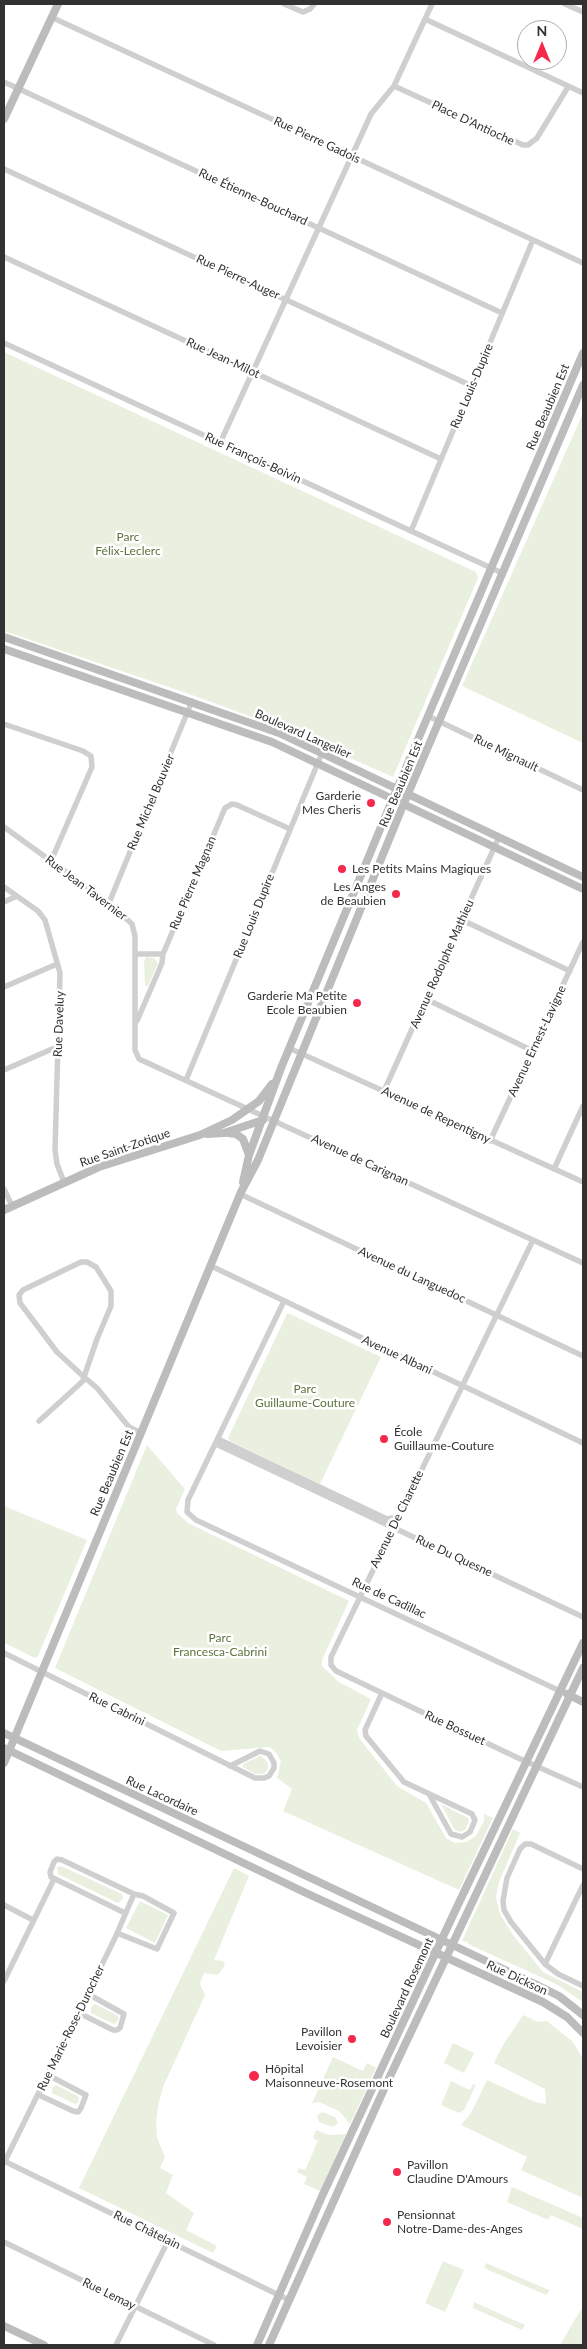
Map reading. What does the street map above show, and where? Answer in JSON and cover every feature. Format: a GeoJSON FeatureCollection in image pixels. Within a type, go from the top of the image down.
{"type":"FeatureCollection","features":[{"type":"Feature","properties":{"kind":"main road"},"geometry":{"type":"LineString","coordinates":[[4,119],[58,4]]}},
{"type":"Feature","properties":{"kind":"main road","name":"Rue Beaubien Est"},"geometry":{"type":"LineString","coordinates":[[4,1762],[6,1750],[14,1738],[42,1672],[240,1193],[258,1160],[277,1078],[289,1048],[397,788],[583,356]]}},
{"type":"Feature","properties":{"kind":"main road","name":"Rue Beaubien Est"},"geometry":{"type":"LineString","coordinates":[[240,1193],[249,1155],[301,1053],[404,803],[583,385]]}},
{"type":"Feature","properties":{"kind":"main road","name":"Boulevard Langelier"},"geometry":{"type":"LineString","coordinates":[[4,637],[279,733],[583,877]]}},
{"type":"Feature","properties":{"kind":"main road","name":"Boulevard Langelier"},"geometry":{"type":"LineString","coordinates":[[4,649],[262,738],[404,803],[583,889]]}},
{"type":"Feature","properties":{"kind":"main road"},"geometry":{"type":"LineString","coordinates":[[340,925],[352,930]]}},
{"type":"Feature","properties":{"kind":"main road"},"geometry":{"type":"LineString","coordinates":[[310,998],[322,1003]]}},
{"type":"Feature","properties":{"kind":"main road","name":"Rue Beaubien Est"},"geometry":{"type":"LineString","coordinates":[[249,1109],[265,1094],[277,1078]]}},
{"type":"Feature","properties":{"kind":"main road","name":"Rue Saint-Zotique"},"geometry":{"type":"LineString","coordinates":[[4,1210],[109,1163],[200,1135],[232,1120],[249,1109]]}},
{"type":"Feature","properties":{"kind":"main road","name":"Rue Saint-Zotique"},"geometry":{"type":"LineString","coordinates":[[200,1135],[224,1132],[268,1118]]}},
{"type":"Feature","properties":{"kind":"main road"},"geometry":{"type":"LineString","coordinates":[[224,1132],[236,1134],[243,1139],[249,1155]]}},
{"type":"Feature","properties":{"kind":"main road","name":"Boulevard Rosemont"},"geometry":{"type":"LineString","coordinates":[[257,2345],[323,2194],[583,1643]]}},
{"type":"Feature","properties":{"kind":"main road","name":"Boulevard Rosemont"},"geometry":{"type":"LineString","coordinates":[[269,2345],[384,2089],[583,1668]]}},
{"type":"Feature","properties":{"kind":"main road","name":"Rue de Cadillac"},"geometry":{"type":"LineString","coordinates":[[560,1691],[583,1702]]}},
{"type":"Feature","properties":{"kind":"main road","name":"Rue Lacordaire"},"geometry":{"type":"LineString","coordinates":[[4,1733],[442,1940]]}},
{"type":"Feature","properties":{"kind":"main road","name":"Rue Lacordaire"},"geometry":{"type":"LineString","coordinates":[[6,1750],[436,1953]]}},
{"type":"Feature","properties":{"kind":"main road"},"geometry":{"type":"LineString","coordinates":[[306,1893],[312,1879]]}},
{"type":"Feature","properties":{"kind":"main road","name":"Rue Dickson"},"geometry":{"type":"LineString","coordinates":[[442,1940],[552,1993],[583,2015]]}},
{"type":"Feature","properties":{"kind":"main road","name":"Rue Dickson"},"geometry":{"type":"LineString","coordinates":[[436,1953],[543,2002],[566,2017],[583,2033]]}},
{"type":"Feature","properties":{"kind":"main road"},"geometry":{"type":"LineString","coordinates":[[4,2326],[44,2345]]}},
{"type":"Feature","properties":{"kind":"street"},"geometry":{"type":"LineString","coordinates":[[284,4],[303,12],[310,9],[314,4]]}},
{"type":"Feature","properties":{"kind":"street"},"geometry":{"type":"LineString","coordinates":[[220,443],[371,114],[394,86],[432,4]]}},
{"type":"Feature","properties":{"kind":"street"},"geometry":{"type":"LineString","coordinates":[[565,4],[583,12]]}},
{"type":"Feature","properties":{"kind":"street","name":"Rue Pierre Gadois"},"geometry":{"type":"LineString","coordinates":[[51,17],[583,263]]}},
{"type":"Feature","properties":{"kind":"street"},"geometry":{"type":"LineString","coordinates":[[425,19],[583,93]]}},
{"type":"Feature","properties":{"kind":"street","name":"Rue Étienne-Bouchard"},"geometry":{"type":"LineString","coordinates":[[4,82],[502,313]]}},
{"type":"Feature","properties":{"kind":"street","name":"Place D'Antioche"},"geometry":{"type":"LineString","coordinates":[[394,86],[523,145],[528,145],[537,138],[568,86]]}},
{"type":"Feature","properties":{"kind":"street","name":"Rue Pierre-Auger"},"geometry":{"type":"LineString","coordinates":[[4,169],[472,386]]}},
{"type":"Feature","properties":{"kind":"street","name":"Rue Louis-Dupire"},"geometry":{"type":"LineString","coordinates":[[411,531],[533,240]]}},
{"type":"Feature","properties":{"kind":"street","name":"Rue Jean-Milot"},"geometry":{"type":"LineString","coordinates":[[4,256],[441,459]]}},
{"type":"Feature","properties":{"kind":"street","name":"Rue François-Boivin"},"geometry":{"type":"LineString","coordinates":[[4,343],[502,573]]}},
{"type":"Feature","properties":{"kind":"street","name":"Rue Michel Bouvier"},"geometry":{"type":"LineString","coordinates":[[109,903],[192,702]]}},
{"type":"Feature","properties":{"kind":"street","name":"Rue Mignault"},"geometry":{"type":"LineString","coordinates":[[428,716],[583,790]]}},
{"type":"Feature","properties":{"kind":"street"},"geometry":{"type":"LineString","coordinates":[[4,724],[83,751],[91,756],[92,766],[51,861]]}},
{"type":"Feature","properties":{"kind":"street","name":"Rue Louis Dupire"},"geometry":{"type":"LineString","coordinates":[[186,1080],[322,753]]}},
{"type":"Feature","properties":{"kind":"street","name":"Rue Pierre Magnan"},"geometry":{"type":"LineString","coordinates":[[136,1025],[162,963],[163,954],[225,808],[228,805],[237,805],[290,829]]}},
{"type":"Feature","properties":{"kind":"street","name":"Rue Jean Tavernier"},"geometry":{"type":"LineString","coordinates":[[4,827],[109,903],[132,924],[136,954],[137,1056]]}},
{"type":"Feature","properties":{"kind":"street","name":"Avenue Rodolphe Mathieu"},"geometry":{"type":"LineString","coordinates":[[384,1091],[499,837]]}},
{"type":"Feature","properties":{"kind":"street","name":"Rue Daveluy"},"geometry":{"type":"LineString","coordinates":[[4,887],[38,911],[45,920],[61,981],[56,1150],[57,1164],[64,1182]]}},
{"type":"Feature","properties":{"kind":"street"},"geometry":{"type":"LineString","coordinates":[[4,902],[17,896]]}},
{"type":"Feature","properties":{"kind":"street"},"geometry":{"type":"LineString","coordinates":[[462,920],[570,971]]}},
{"type":"Feature","properties":{"kind":"street","name":"Avenue Ernest-Lavigne"},"geometry":{"type":"LineString","coordinates":[[490,1141],[583,942]]}},
{"type":"Feature","properties":{"kind":"street"},"geometry":{"type":"LineString","coordinates":[[136,954],[163,954]]}},
{"type":"Feature","properties":{"kind":"street"},"geometry":{"type":"LineString","coordinates":[[4,987],[57,964]]}},
{"type":"Feature","properties":{"kind":"street"},"geometry":{"type":"LineString","coordinates":[[426,999],[533,1051]]}},
{"type":"Feature","properties":{"kind":"street"},"geometry":{"type":"LineString","coordinates":[[4,1070],[59,1046]]}},
{"type":"Feature","properties":{"kind":"street","name":"Avenue de Repentigny"},"geometry":{"type":"LineString","coordinates":[[289,1048],[583,1182]]}},
{"type":"Feature","properties":{"kind":"street","name":"Avenue de Carignan"},"geometry":{"type":"LineString","coordinates":[[137,1056],[583,1263]]}},
{"type":"Feature","properties":{"kind":"street"},"geometry":{"type":"LineString","coordinates":[[554,1169],[583,1106]]}},
{"type":"Feature","properties":{"kind":"street"},"geometry":{"type":"LineString","coordinates":[[4,1189],[12,1206]]}},
{"type":"Feature","properties":{"kind":"street","name":"Avenue du Languedoc"},"geometry":{"type":"LineString","coordinates":[[240,1193],[583,1356]]}},
{"type":"Feature","properties":{"kind":"street","name":"Avenue De Charette"},"geometry":{"type":"LineString","coordinates":[[331,1665],[331,1656],[533,1240]]}},
{"type":"Feature","properties":{"kind":"street"},"geometry":{"type":"LineString","coordinates":[[39,1421],[76,1388],[84,1377],[113,1298],[111,1291],[96,1267],[87,1262],[81,1262],[26,1288],[19,1295],[22,1307],[48,1342],[84,1377],[97,1388],[129,1428],[141,1433]]}},
{"type":"Feature","properties":{"kind":"street","name":"Avenue Albani"},"geometry":{"type":"LineString","coordinates":[[211,1266],[583,1443]]}},
{"type":"Feature","properties":{"kind":"street"},"geometry":{"type":"LineString","coordinates":[[284,1301],[217,1441],[386,1519],[392,1518]]}},
{"type":"Feature","properties":{"kind":"street","name":"Rue de Cadillac"},"geometry":{"type":"LineString","coordinates":[[217,1441],[188,1500],[187,1512],[196,1520],[560,1691]]}},
{"type":"Feature","properties":{"kind":"street","name":"Rue Du Quesne"},"geometry":{"type":"LineString","coordinates":[[217,1441],[394,1528],[583,1617]]}},
{"type":"Feature","properties":{"kind":"street","name":"Rue Cabrini"},"geometry":{"type":"LineString","coordinates":[[4,1653],[230,1766],[259,1779],[269,1776],[273,1770],[274,1763],[269,1754],[260,1751],[230,1766]]}},
{"type":"Feature","properties":{"kind":"street","name":"Rue Bossuet"},"geometry":{"type":"LineString","coordinates":[[331,1665],[336,1671],[583,1787]]}},
{"type":"Feature","properties":{"kind":"street"},"geometry":{"type":"LineString","coordinates":[[382,1693],[365,1730],[366,1736],[401,1780],[472,1814],[475,1820],[470,1832],[462,1837],[451,1834],[429,1794]]}},
{"type":"Feature","properties":{"kind":"street"},"geometry":{"type":"LineString","coordinates":[[583,1869],[531,1844],[525,1844],[520,1849],[504,1885],[504,1910],[511,1922],[545,1964],[558,1974],[583,1986]]}},
{"type":"Feature","properties":{"kind":"street"},"geometry":{"type":"LineString","coordinates":[[117,1933],[157,1949],[174,1917],[172,1910],[58,1859],[54,1862],[50,1872],[54,1879],[126,1913]]}},
{"type":"Feature","properties":{"kind":"street"},"geometry":{"type":"LineString","coordinates":[[4,1981],[54,1879]]}},
{"type":"Feature","properties":{"kind":"street"},"geometry":{"type":"LineString","coordinates":[[545,1964],[583,1886]]}},
{"type":"Feature","properties":{"kind":"street","name":"Rue Marie-Rose-Durocher"},"geometry":{"type":"LineString","coordinates":[[4,2161],[79,2013],[134,1894]]}},
{"type":"Feature","properties":{"kind":"street"},"geometry":{"type":"LineString","coordinates":[[4,1905],[34,1920]]}},
{"type":"Feature","properties":{"kind":"street"},"geometry":{"type":"LineString","coordinates":[[79,2013],[113,2030],[117,2030],[125,2018],[121,2011],[88,1994]]}},
{"type":"Feature","properties":{"kind":"street"},"geometry":{"type":"LineString","coordinates":[[38,2095],[73,2111],[78,2112],[81,2108],[86,2095],[48,2075]]}},
{"type":"Feature","properties":{"kind":"street","name":"Rue Châtelain"},"geometry":{"type":"LineString","coordinates":[[4,2161],[290,2300]]}},
{"type":"Feature","properties":{"kind":"street"},"geometry":{"type":"LineString","coordinates":[[116,2345],[168,2241]]}},
{"type":"Feature","properties":{"kind":"street","name":"Rue Lemay"},"geometry":{"type":"LineString","coordinates":[[4,2242],[214,2345]]}},
{"type":"Feature","properties":{"kind":"green space","name":"Parc Félix-Leclerc"},"geometry":{"type":"Polygon","coordinates":[[[4,352],[476,572],[478,578],[393,777],[284,729],[195,696],[4,631],[4,352]]]}},
{"type":"Feature","properties":{"kind":"green space"},"geometry":{"type":"Polygon","coordinates":[[[583,413],[583,743],[462,686],[583,413]]]}},
{"type":"Feature","properties":{"kind":"green space"},"geometry":{"type":"Polygon","coordinates":[[[146,957],[154,958],[158,963],[148,986],[145,986],[144,961],[146,957]]]}},
{"type":"Feature","properties":{"kind":"green space","name":"Parc Guillaume-Couture"},"geometry":{"type":"Polygon","coordinates":[[[287,1314],[381,1357],[320,1484],[230,1441],[228,1438],[287,1314]]]}},
{"type":"Feature","properties":{"kind":"green space","name":"Parc Francesca-Cabrini"},"geometry":{"type":"Polygon","coordinates":[[[147,1445],[185,1489],[176,1509],[177,1513],[188,1523],[349,1601],[322,1660],[322,1666],[339,1682],[371,1699],[357,1730],[359,1738],[397,1786],[426,1803],[446,1838],[455,1843],[466,1842],[476,1836],[484,1821],[484,1814],[493,1818],[459,1890],[283,1811],[292,1789],[277,1778],[281,1762],[277,1754],[270,1747],[221,1751],[55,1668],[147,1445]]]}},
{"type":"Feature","properties":{"kind":"green space"},"geometry":{"type":"Polygon","coordinates":[[[4,1506],[87,1540],[38,1656],[35,1658],[4,1643],[4,1506]]]}},
{"type":"Feature","properties":{"kind":"green space"},"geometry":{"type":"Polygon","coordinates":[[[260,1756],[268,1764],[268,1769],[264,1774],[255,1774],[243,1767],[243,1764],[260,1756]]]}},
{"type":"Feature","properties":{"kind":"green space"},"geometry":{"type":"Polygon","coordinates":[[[441,1804],[468,1818],[469,1822],[465,1830],[459,1832],[454,1829],[441,1804]]]}},
{"type":"Feature","properties":{"kind":"green space"},"geometry":{"type":"Polygon","coordinates":[[[513,1829],[520,1833],[499,1882],[496,1897],[500,1914],[513,1935],[543,1972],[583,1992],[583,2002],[556,1984],[468,1944],[468,1942],[462,1941],[513,1829]]]}},
{"type":"Feature","properties":{"kind":"green space"},"geometry":{"type":"Polygon","coordinates":[[[61,1866],[122,1894],[123,1899],[118,1903],[58,1874],[57,1867],[61,1866]]]}},
{"type":"Feature","properties":{"kind":"green space"},"geometry":{"type":"Polygon","coordinates":[[[234,1868],[249,1876],[214,1960],[223,1961],[225,1965],[218,1975],[204,1973],[200,1984],[205,1995],[163,2087],[156,2122],[157,2137],[165,2157],[160,2168],[173,2175],[166,2193],[194,2213],[186,2230],[217,2246],[213,2253],[79,2188],[234,1868]]]}},
{"type":"Feature","properties":{"kind":"green space"},"geometry":{"type":"Polygon","coordinates":[[[140,1901],[168,1915],[155,1943],[126,1928],[140,1901]]]}},
{"type":"Feature","properties":{"kind":"green space"},"geometry":{"type":"Polygon","coordinates":[[[95,2004],[117,2015],[119,2018],[117,2022],[114,2024],[91,2013],[91,2007],[95,2004]]]}},
{"type":"Feature","properties":{"kind":"green space"},"geometry":{"type":"Polygon","coordinates":[[[523,2015],[538,2022],[547,2021],[573,2042],[583,2059],[583,2198],[521,2170],[527,2157],[461,2125],[471,2113],[487,2080],[535,2102],[546,2104],[545,2089],[494,2063],[503,2045],[523,2015]]]}},
{"type":"Feature","properties":{"kind":"green space"},"geometry":{"type":"Polygon","coordinates":[[[453,2043],[474,2053],[464,2073],[444,2063],[453,2043]]]}},
{"type":"Feature","properties":{"kind":"green space"},"geometry":{"type":"Polygon","coordinates":[[[333,2057],[363,2071],[367,2063],[376,2068],[350,2124],[339,2111],[319,2102],[312,2103],[333,2057]]]}},
{"type":"Feature","properties":{"kind":"green space"},"geometry":{"type":"Polygon","coordinates":[[[451,2081],[470,2090],[473,2084],[476,2085],[464,2110],[459,2113],[441,2105],[451,2081]]]}},
{"type":"Feature","properties":{"kind":"green space"},"geometry":{"type":"Polygon","coordinates":[[[56,2085],[78,2096],[78,2103],[75,2104],[52,2093],[52,2088],[56,2085]]]}},
{"type":"Feature","properties":{"kind":"green space"},"geometry":{"type":"Polygon","coordinates":[[[322,2112],[335,2117],[338,2123],[332,2127],[319,2122],[317,2116],[322,2112]]]}},
{"type":"Feature","properties":{"kind":"green space"},"geometry":{"type":"Polygon","coordinates":[[[316,2130],[329,2135],[346,2134],[320,2191],[304,2184],[307,2177],[297,2172],[299,2168],[305,2170],[318,2141],[313,2138],[316,2130]]]}},
{"type":"Feature","properties":{"kind":"green space"},"geometry":{"type":"Polygon","coordinates":[[[512,2187],[583,2218],[583,2229],[551,2215],[548,2220],[507,2202],[512,2187]]]}},
{"type":"Feature","properties":{"kind":"green space"},"geometry":{"type":"Polygon","coordinates":[[[443,2261],[464,2270],[445,2312],[425,2303],[443,2261]]]}},
{"type":"Feature","properties":{"kind":"green space"},"geometry":{"type":"Polygon","coordinates":[[[486,2263],[549,2291],[546,2295],[484,2268],[486,2263]]]}},
{"type":"Feature","properties":{"kind":"green space"},"geometry":{"type":"Polygon","coordinates":[[[474,2302],[525,2325],[522,2330],[473,2308],[474,2302]]]}},
{"type":"Feature","properties":{"kind":"green space"},"geometry":{"type":"Polygon","coordinates":[[[583,2307],[583,2345],[560,2345],[577,2316],[583,2307]]]}},
{"type":"Feature","properties":{"kind":"place","name":"Garderie Mes Cheris"},"geometry":{"type":"Point","coordinates":[371,803]}},
{"type":"Feature","properties":{"kind":"place","name":"Les Petits Mains Magiques"},"geometry":{"type":"Point","coordinates":[342,869]}},
{"type":"Feature","properties":{"kind":"place","name":"Les Anges de Beaubien"},"geometry":{"type":"Point","coordinates":[396,894]}},
{"type":"Feature","properties":{"kind":"place","name":"Garderie Ma Petite Ecole Beaubien"},"geometry":{"type":"Point","coordinates":[357,1003]}},
{"type":"Feature","properties":{"kind":"place","name":"École Guillaume-Couture"},"geometry":{"type":"Point","coordinates":[384,1439]}},
{"type":"Feature","properties":{"kind":"place","name":"Pavillon Levoisier"},"geometry":{"type":"Point","coordinates":[352,2039]}},
{"type":"Feature","properties":{"kind":"place","name":"Hôpital Maisonneuve-Rosemont"},"geometry":{"type":"Point","coordinates":[254,2076]}},
{"type":"Feature","properties":{"kind":"place","name":"Pavillon Claudine D'Amours"},"geometry":{"type":"Point","coordinates":[397,2172]}},
{"type":"Feature","properties":{"kind":"place","name":"Pensionnat Notre-Dame-des-Anges"},"geometry":{"type":"Point","coordinates":[387,2222]}}]}
